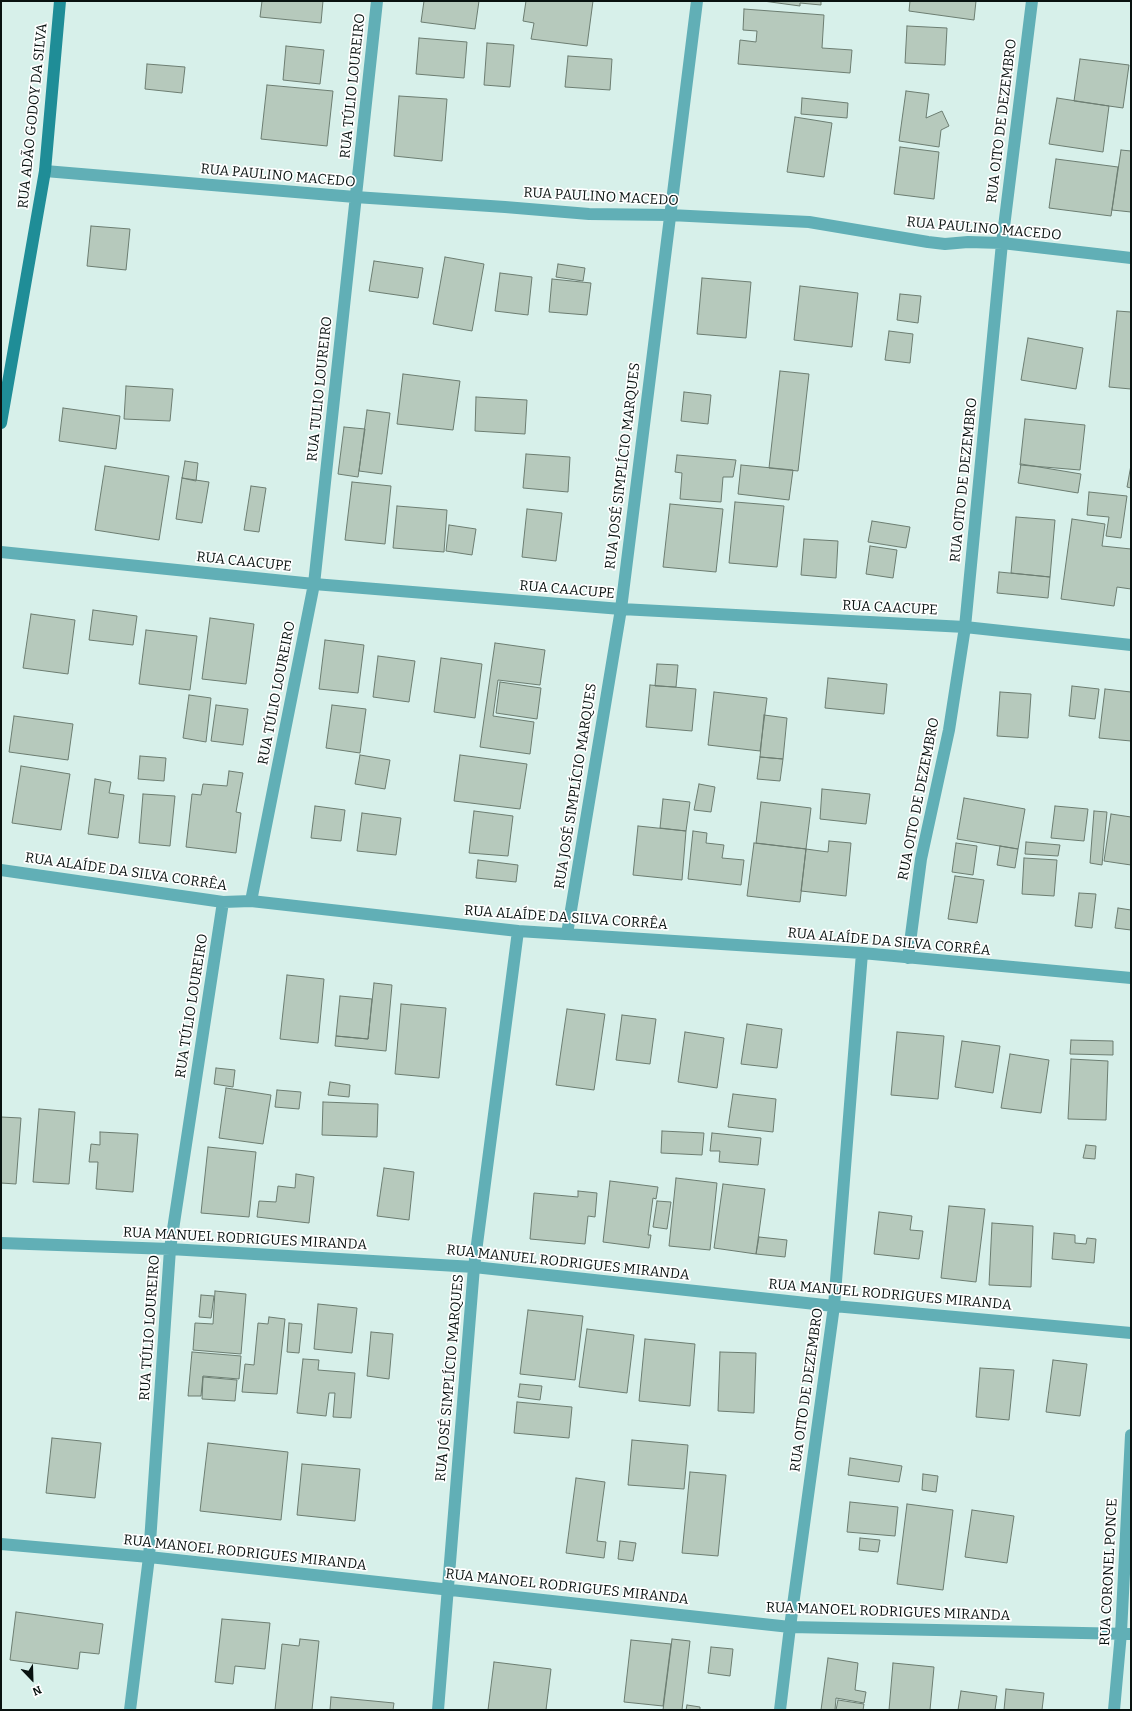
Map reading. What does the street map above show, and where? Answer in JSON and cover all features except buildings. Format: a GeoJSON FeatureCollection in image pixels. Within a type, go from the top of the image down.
{"type":"FeatureCollection","features":[{"type":"Feature","properties":{"kind":"street","name":"RUA ADÃO GODOY DA SILVA"},"geometry":{"type":"LineString","coordinates":[[1,423],[44,171],[60,1]]}},
{"type":"Feature","properties":{"kind":"street","name":"RUA TÚLIO LOUREIRO"},"geometry":{"type":"LineString","coordinates":[[355,197],[377,1]]}},
{"type":"Feature","properties":{"kind":"street","name":"RUA JOSÉ SIMPLÍCIO MARQUES"},"geometry":{"type":"LineString","coordinates":[[567,934],[620,609],[697,1]]}},
{"type":"Feature","properties":{"kind":"street","name":"RUA OITO DE DEZEMBRO"},"geometry":{"type":"LineString","coordinates":[[908,958],[921,859],[949,730],[965,627],[1002,243],[1032,1]]}},
{"type":"Feature","properties":{"kind":"street","name":"RUA PAULINO MACEDO"},"geometry":{"type":"LineString","coordinates":[[44,171],[355,197],[589,214],[809,222],[945,244],[968,242],[1002,243],[1131,258]]}},
{"type":"Feature","properties":{"kind":"street","name":"RUA TULIO LOUREIRO"},"geometry":{"type":"LineString","coordinates":[[314,584],[355,197]]}},
{"type":"Feature","properties":{"kind":"street","name":"RUA CAACUPE"},"geometry":{"type":"LineString","coordinates":[[1,552],[314,584],[620,609],[965,627],[1131,645]]}},
{"type":"Feature","properties":{"kind":"street","name":"RUA TÚLIO LOUREIRO"},"geometry":{"type":"LineString","coordinates":[[251,901],[314,584]]}},
{"type":"Feature","properties":{"kind":"street","name":"RUA ALAÍDE DA SILVA CORRÊA"},"geometry":{"type":"LineString","coordinates":[[1,870],[223,902],[251,901],[518,931],[862,953],[1131,978]]}},
{"type":"Feature","properties":{"kind":"street","name":"RUA TÚLIO LOUREIRO"},"geometry":{"type":"LineString","coordinates":[[130,1710],[149,1557],[170,1248],[223,902]]}},
{"type":"Feature","properties":{"kind":"street","name":"RUA JOSÉ SIMPLÍCIO MARQUES"},"geometry":{"type":"LineString","coordinates":[[438,1710],[474,1267],[518,931]]}},
{"type":"Feature","properties":{"kind":"street","name":"RUA OITO DE DEZEMBRO"},"geometry":{"type":"LineString","coordinates":[[780,1710],[834,1306],[862,953]]}},
{"type":"Feature","properties":{"kind":"street","name":"RUA MANUEL RODRIGUES MIRANDA"},"geometry":{"type":"LineString","coordinates":[[1,1243],[170,1248],[474,1267],[834,1306],[1131,1333]]}},
{"type":"Feature","properties":{"kind":"street","name":"RUA CORONEL PONCE"},"geometry":{"type":"LineString","coordinates":[[1114,1710],[1126,1633],[1131,1435]]}},
{"type":"Feature","properties":{"kind":"street","name":"RUA MANOEL RODRIGUES MIRANDA"},"geometry":{"type":"LineString","coordinates":[[1,1544],[149,1557],[790,1627],[1126,1633]]}}]}
